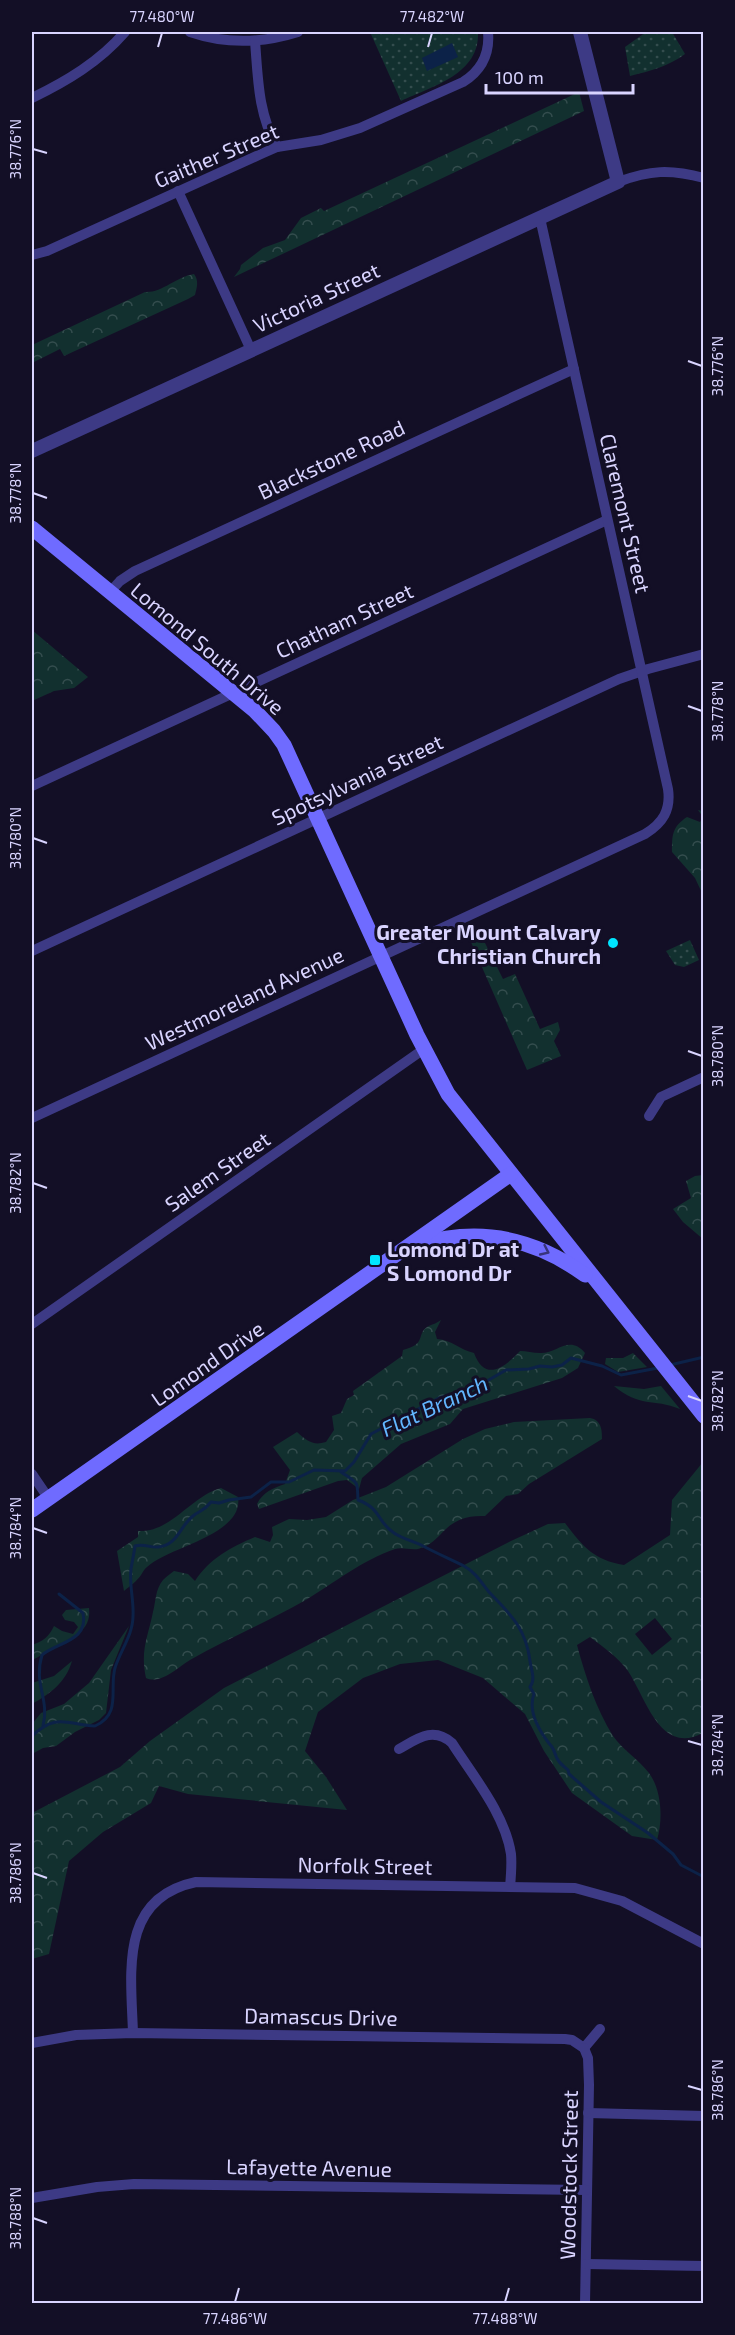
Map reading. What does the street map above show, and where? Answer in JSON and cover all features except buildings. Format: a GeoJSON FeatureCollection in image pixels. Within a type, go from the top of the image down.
{"type":"FeatureCollection","features":[{"type":"Feature","properties":{"kind":"main road","name":"Lomond South Drive"},"geometry":{"type":"LineString","coordinates":[[32,528],[255,711],[274,731],[284,745],[424,1049],[448,1094],[511,1174]]}},
{"type":"Feature","properties":{"kind":"main road","name":"Lomond Drive"},"geometry":{"type":"LineString","coordinates":[[32,1510],[511,1174],[704,1416]]}},
{"type":"Feature","properties":{"kind":"main road","name":"Lomond Drive"},"geometry":{"type":"LineString","coordinates":[[406,1248],[440,1240],[467,1237],[514,1240],[554,1255],[604,1291]]}},
{"type":"Feature","properties":{"kind":"street"},"geometry":{"type":"LineString","coordinates":[[32,98],[80,72],[102,56],[125,32]]}},
{"type":"Feature","properties":{"kind":"street"},"geometry":{"type":"LineString","coordinates":[[190,32],[214,38],[255,41],[298,32]]}},
{"type":"Feature","properties":{"kind":"street","name":"Gaither Street"},"geometry":{"type":"LineString","coordinates":[[32,255],[47,251],[277,147],[352,131],[463,82],[479,69],[484,60],[488,50],[488,32]]}},
{"type":"Feature","properties":{"kind":"street"},"geometry":{"type":"LineString","coordinates":[[580,32],[618,182],[648,172],[660,171],[704,178]]}},
{"type":"Feature","properties":{"kind":"street"},"geometry":{"type":"LineString","coordinates":[[255,41],[261,107],[277,147]]}},
{"type":"Feature","properties":{"kind":"street","name":"Victoria Street"},"geometry":{"type":"LineString","coordinates":[[32,451],[618,182]]}},
{"type":"Feature","properties":{"kind":"street"},"geometry":{"type":"LineString","coordinates":[[178,191],[251,350]]}},
{"type":"Feature","properties":{"kind":"street","name":"Claremont Street"},"geometry":{"type":"LineString","coordinates":[[540,218],[668,789],[669,803],[664,817]]}},
{"type":"Feature","properties":{"kind":"street","name":"Blackstone Road"},"geometry":{"type":"LineString","coordinates":[[110,592],[120,581],[135,571],[573,369]]}},
{"type":"Feature","properties":{"kind":"street","name":"Chatham Street"},"geometry":{"type":"LineString","coordinates":[[32,786],[607,520]]}},
{"type":"Feature","properties":{"kind":"street","name":"Spotsylvania Street"},"geometry":{"type":"LineString","coordinates":[[32,951],[641,671],[704,654]]}},
{"type":"Feature","properties":{"kind":"street","name":"Westmoreland Avenue"},"geometry":{"type":"LineString","coordinates":[[32,1118],[645,834],[664,817]]}},
{"type":"Feature","properties":{"kind":"street","name":"Salem Street"},"geometry":{"type":"LineString","coordinates":[[32,1324],[424,1049]]}},
{"type":"Feature","properties":{"kind":"street"},"geometry":{"type":"LineString","coordinates":[[649,1116],[661,1097],[704,1077]]}},
{"type":"Feature","properties":{"kind":"street"},"geometry":{"type":"LineString","coordinates":[[32,1474],[49,1499]]}},
{"type":"Feature","properties":{"kind":"street"},"geometry":{"type":"LineString","coordinates":[[399,1749],[424,1735],[431,1734],[446,1737],[452,1743],[506,1834],[511,1855],[510,1887]]}},
{"type":"Feature","properties":{"kind":"street","name":"Norfolk Street"},"geometry":{"type":"LineString","coordinates":[[133,2033],[131,1972],[136,1932],[145,1914],[163,1895],[196,1882],[575,1888],[622,1901],[704,1944]]}},
{"type":"Feature","properties":{"kind":"street"},"geometry":{"type":"LineString","coordinates":[[584,2048],[600,2029]]}},
{"type":"Feature","properties":{"kind":"street","name":"Damascus Drive"},"geometry":{"type":"LineString","coordinates":[[32,2043],[76,2035],[133,2033],[565,2039],[572,2040],[584,2048]]}},
{"type":"Feature","properties":{"kind":"street","name":"Woodstock Street"},"geometry":{"type":"LineString","coordinates":[[584,2048],[588,2058],[585,2304]]}},
{"type":"Feature","properties":{"kind":"street"},"geometry":{"type":"LineString","coordinates":[[588,2113],[704,2116]]}},
{"type":"Feature","properties":{"kind":"street","name":"Lafayette Avenue"},"geometry":{"type":"LineString","coordinates":[[32,2198],[97,2187],[134,2184],[586,2190]]}},
{"type":"Feature","properties":{"kind":"street"},"geometry":{"type":"LineString","coordinates":[[586,2265],[704,2266]]}},
{"type":"Feature","properties":{"kind":"green space"},"geometry":{"type":"Polygon","coordinates":[[[370,32],[478,32],[477,46],[463,68],[440,84],[401,101],[370,32]]]}},
{"type":"Feature","properties":{"kind":"green space"},"geometry":{"type":"Polygon","coordinates":[[[646,32],[672,32],[685,54],[666,65],[630,76],[625,47],[646,32]]]}},
{"type":"Feature","properties":{"kind":"green space"},"geometry":{"type":"Polygon","coordinates":[[[579,92],[584,111],[234,277],[241,265],[263,248],[285,240],[301,218],[321,208],[324,211],[579,92]]]}},
{"type":"Feature","properties":{"kind":"green space"},"geometry":{"type":"Polygon","coordinates":[[[194,274],[197,282],[196,292],[188,299],[64,356],[60,349],[32,363],[32,345],[145,292],[157,290],[194,274]]]}},
{"type":"Feature","properties":{"kind":"green space"},"geometry":{"type":"Polygon","coordinates":[[[32,630],[88,677],[74,688],[54,691],[32,701],[32,630]]]}},
{"type":"Feature","properties":{"kind":"green space"},"geometry":{"type":"Polygon","coordinates":[[[687,817],[700,822],[703,817],[703,895],[695,878],[672,852],[673,836],[678,824],[687,817]]]}},
{"type":"Feature","properties":{"kind":"green space"},"geometry":{"type":"Polygon","coordinates":[[[474,940],[485,943],[503,979],[515,974],[540,1029],[558,1022],[560,1030],[554,1041],[561,1056],[527,1070],[471,942],[474,940]]]}},
{"type":"Feature","properties":{"kind":"green space"},"geometry":{"type":"Polygon","coordinates":[[[690,940],[699,960],[684,967],[675,965],[666,951],[690,940]]]}},
{"type":"Feature","properties":{"kind":"green space"},"geometry":{"type":"Polygon","coordinates":[[[704,1175],[703,1239],[683,1222],[673,1209],[691,1198],[686,1181],[695,1176],[704,1175]]]}},
{"type":"Feature","properties":{"kind":"green space"},"geometry":{"type":"Polygon","coordinates":[[[441,1320],[435,1332],[437,1339],[474,1353],[484,1368],[489,1370],[502,1367],[520,1351],[546,1353],[563,1346],[574,1345],[585,1353],[578,1368],[562,1378],[463,1409],[450,1424],[401,1444],[362,1478],[359,1489],[347,1480],[338,1481],[259,1509],[257,1504],[262,1496],[285,1484],[290,1470],[273,1447],[297,1432],[310,1442],[326,1442],[334,1430],[332,1416],[341,1413],[347,1399],[354,1395],[353,1391],[402,1356],[403,1350],[415,1345],[427,1327],[441,1320]]]}},
{"type":"Feature","properties":{"kind":"green space"},"geometry":{"type":"Polygon","coordinates":[[[633,1353],[647,1367],[618,1372],[605,1364],[606,1358],[623,1358],[633,1353]]]}},
{"type":"Feature","properties":{"kind":"green space"},"geometry":{"type":"Polygon","coordinates":[[[614,1386],[644,1389],[661,1386],[680,1409],[639,1400],[614,1386]]]}},
{"type":"Feature","properties":{"kind":"green space"},"geometry":{"type":"Polygon","coordinates":[[[590,1418],[597,1421],[600,1426],[602,1439],[529,1484],[518,1494],[506,1496],[485,1516],[461,1519],[452,1524],[434,1541],[418,1549],[398,1548],[383,1554],[359,1566],[304,1601],[204,1652],[169,1674],[158,1679],[146,1678],[144,1651],[157,1592],[163,1580],[174,1571],[188,1574],[195,1581],[221,1554],[237,1545],[255,1537],[270,1542],[273,1535],[272,1527],[289,1519],[307,1520],[326,1517],[353,1500],[386,1487],[463,1439],[485,1429],[514,1422],[590,1418]]]}},
{"type":"Feature","properties":{"kind":"green space"},"geometry":{"type":"Polygon","coordinates":[[[703,1462],[703,1733],[688,1738],[676,1737],[665,1731],[648,1709],[628,1671],[620,1661],[590,1637],[577,1645],[592,1692],[607,1726],[617,1741],[645,1768],[657,1788],[660,1824],[657,1840],[632,1836],[572,1793],[544,1751],[525,1714],[483,1678],[438,1660],[400,1664],[363,1678],[318,1712],[305,1751],[326,1777],[347,1810],[188,1794],[159,1786],[151,1803],[103,1832],[69,1861],[49,1954],[32,1959],[32,1813],[120,1767],[150,1741],[224,1688],[548,1524],[565,1523],[578,1539],[597,1556],[624,1565],[670,1535],[672,1500],[703,1462]],[[655,1618],[635,1634],[652,1655],[672,1639],[655,1618]]]}},
{"type":"Feature","properties":{"kind":"green space"},"geometry":{"type":"Polygon","coordinates":[[[221,1488],[238,1497],[237,1510],[230,1521],[218,1530],[158,1560],[146,1568],[138,1579],[124,1591],[117,1551],[138,1537],[138,1531],[161,1526],[200,1498],[221,1488]]]}},
{"type":"Feature","properties":{"kind":"green space"},"geometry":{"type":"Polygon","coordinates":[[[89,1608],[87,1623],[78,1634],[32,1660],[32,1645],[45,1638],[54,1626],[73,1634],[78,1627],[74,1622],[65,1620],[62,1615],[66,1610],[89,1608]]]}},
{"type":"Feature","properties":{"kind":"green space"},"geometry":{"type":"Polygon","coordinates":[[[129,1626],[111,1670],[106,1713],[99,1720],[75,1732],[56,1746],[43,1748],[32,1754],[32,1724],[41,1713],[64,1704],[89,1683],[129,1626]]]}},
{"type":"Feature","properties":{"kind":"green space"},"geometry":{"type":"Polygon","coordinates":[[[72,1661],[66,1675],[56,1687],[32,1704],[32,1683],[54,1676],[72,1661]]]}},
{"type":"Feature","properties":{"kind":"water"},"geometry":{"type":"Polygon","coordinates":[[[452,43],[458,57],[427,71],[422,58],[452,43]]]}},
{"type":"Feature","properties":{"kind":"waterway","name":"Flat Branch"},"geometry":{"type":"LineString","coordinates":[[670,1365],[704,1357]]}},
{"type":"Feature","properties":{"kind":"waterway","name":"Flat Branch"},"geometry":{"type":"LineString","coordinates":[[32,1736],[48,1724],[55,1722],[95,1726],[109,1715],[112,1708],[115,1668],[132,1623],[131,1569],[135,1546],[165,1546],[178,1535],[188,1520],[211,1502],[219,1503],[251,1497],[271,1482],[289,1482],[314,1470],[345,1471],[354,1462],[371,1434],[439,1398],[473,1389],[506,1370],[552,1367],[562,1365],[571,1358],[602,1366],[621,1375],[658,1368]]}},
{"type":"Feature","properties":{"kind":"waterway"},"geometry":{"type":"LineString","coordinates":[[341,1472],[356,1483],[358,1500],[371,1507],[388,1529],[468,1568],[516,1622],[525,1639],[533,1674],[530,1687],[534,1694],[532,1701],[534,1715],[557,1758],[569,1774],[601,1802],[648,1833],[673,1854],[681,1865],[704,1877]]}},
{"type":"Feature","properties":{"kind":"waterway"},"geometry":{"type":"LineString","coordinates":[[43,1726],[45,1708],[39,1675],[42,1655],[71,1640],[81,1630],[84,1622],[83,1613],[59,1594]]}},
{"type":"Feature","properties":{"kind":"place","name":"Greater Mount Calvary Christian Church"},"geometry":{"type":"Point","coordinates":[613,943]}},
{"type":"Feature","properties":{"kind":"place","name":"Lomond Dr at S Lomond Dr"},"geometry":{"type":"Point","coordinates":[375,1260]}}]}
